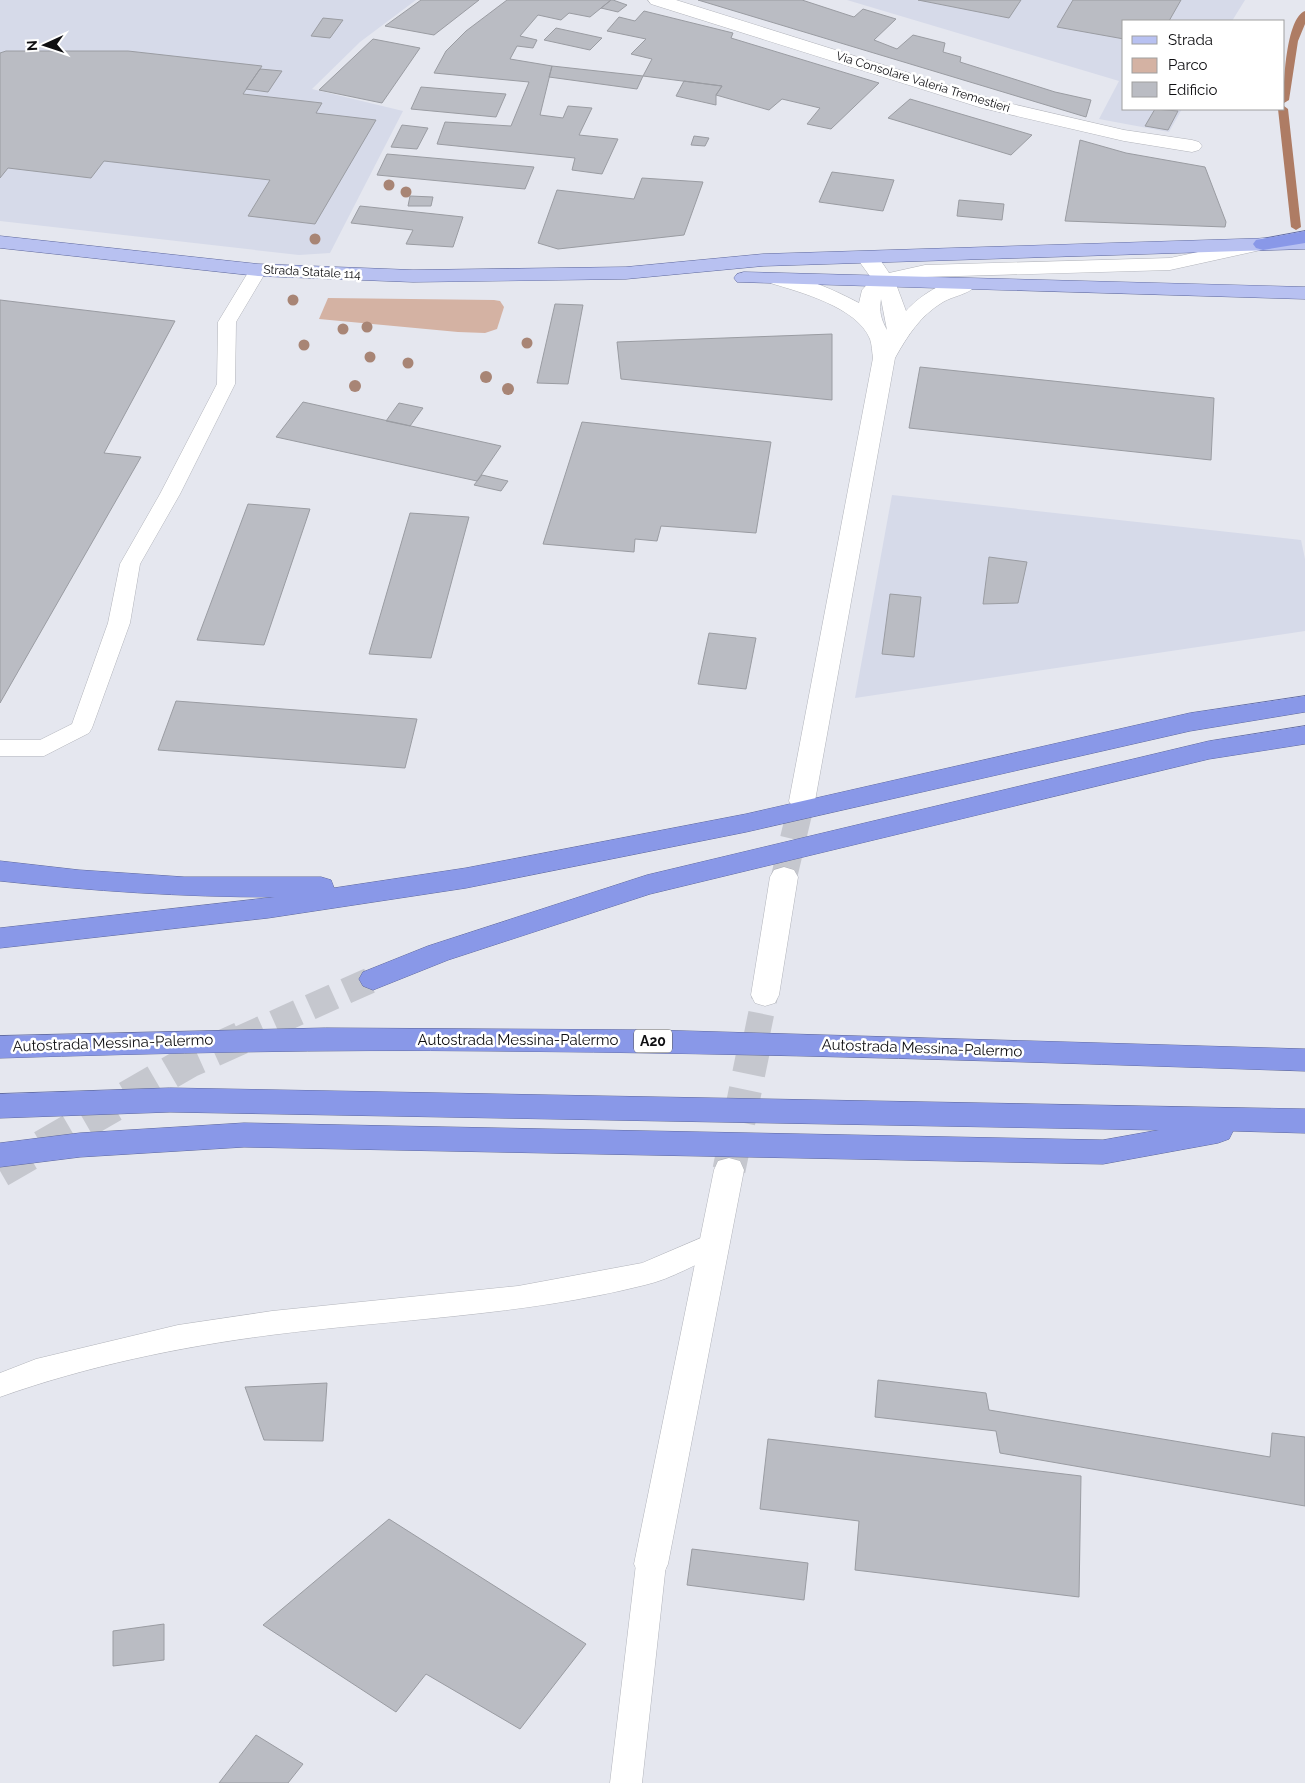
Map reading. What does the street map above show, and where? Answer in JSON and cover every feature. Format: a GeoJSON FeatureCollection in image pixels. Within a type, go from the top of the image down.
{"type":"FeatureCollection","features":[{"type":"Feature","properties":{"kind":"highway"},"geometry":{"type":"LineString","coordinates":[[1263,244],[1305,237]]}},
{"type":"Feature","properties":{"kind":"highway"},"geometry":{"type":"LineString","coordinates":[[0,938],[249,911],[475,876],[746,823],[1190,722],[1305,704]]}},
{"type":"Feature","properties":{"kind":"highway"},"geometry":{"type":"LineString","coordinates":[[373,979],[447,950],[647,885],[1209,750],[1305,735]]}},
{"type":"Feature","properties":{"kind":"highway"},"geometry":{"type":"LineString","coordinates":[[0,871],[80,880],[184,886],[402,887]]}},
{"type":"Feature","properties":{"kind":"highway","name":"Autostrada Messina-Palermo"},"geometry":{"type":"LineString","coordinates":[[0,1047],[135,1041],[341,1038],[622,1040],[1305,1060]]}},
{"type":"Feature","properties":{"kind":"highway"},"geometry":{"type":"LineString","coordinates":[[0,1106],[170,1100],[1292,1121]]}},
{"type":"Feature","properties":{"kind":"highway"},"geometry":{"type":"LineString","coordinates":[[0,1155],[80,1145],[244,1135],[1103,1152],[1292,1121]]}},
{"type":"Feature","properties":{"kind":"main road","name":"Strada Statale 114"},"geometry":{"type":"LineString","coordinates":[[0,242],[165,262],[258,270],[414,276],[626,273]]}},
{"type":"Feature","properties":{"kind":"main road"},"geometry":{"type":"LineString","coordinates":[[626,273],[763,260],[1305,243]]}},
{"type":"Feature","properties":{"kind":"main road"},"geometry":{"type":"LineString","coordinates":[[626,273],[777,279],[884,280],[1305,293]]}},
{"type":"Feature","properties":{"kind":"street","name":"Via Consolare Valeria Tremestieri"},"geometry":{"type":"LineString","coordinates":[[657,0],[1041,118],[1109,134],[1192,146]]}},
{"type":"Feature","properties":{"kind":"street"},"geometry":{"type":"LineString","coordinates":[[872,325],[869,310],[872,290],[884,280],[925,271],[1170,264],[1263,244]]}},
{"type":"Feature","properties":{"kind":"street"},"geometry":{"type":"LineString","coordinates":[[866,257],[884,280],[897,311],[898,333]]}},
{"type":"Feature","properties":{"kind":"street"},"geometry":{"type":"LineString","coordinates":[[777,279],[826,294],[846,304],[872,325],[881,338],[884,358]]}},
{"type":"Feature","properties":{"kind":"street"},"geometry":{"type":"LineString","coordinates":[[802,801],[884,358],[898,333],[926,302],[942,292],[967,284]]}},
{"type":"Feature","properties":{"kind":"street"},"geometry":{"type":"LineString","coordinates":[[765,995],[784,877]]}},
{"type":"Feature","properties":{"kind":"street"},"geometry":{"type":"LineString","coordinates":[[651,1564],[729,1170]]}},
{"type":"Feature","properties":{"kind":"lane"},"geometry":{"type":"LineString","coordinates":[[0,748],[44,748],[81,728],[119,623],[130,564],[170,494],[226,384],[227,322],[258,270]]}},
{"type":"Feature","properties":{"kind":"lane"},"geometry":{"type":"LineString","coordinates":[[0,1385],[36,1371],[178,1337],[272,1323],[518,1298],[646,1274],[715,1243]]}},
{"type":"Feature","properties":{"kind":"lane"},"geometry":{"type":"LineString","coordinates":[[626,1783],[651,1564]]}},
{"type":"Feature","properties":{"kind":"shaded area"},"geometry":{"type":"Polygon","coordinates":[[[0,0],[416,0],[360,42],[312,89],[403,111],[330,253],[299,255],[0,221],[0,0]]]}},
{"type":"Feature","properties":{"kind":"shaded area"},"geometry":{"type":"Polygon","coordinates":[[[847,0],[1245,0],[1233,20],[1122,20],[1122,110],[1181,110],[1169,132],[1099,119],[1119,81],[847,0]]]}},
{"type":"Feature","properties":{"kind":"shaded area"},"geometry":{"type":"Polygon","coordinates":[[[892,495],[1301,540],[1305,559],[1305,631],[855,698],[892,495]]]}},
{"type":"Feature","properties":{"kind":"green space"},"geometry":{"type":"Polygon","coordinates":[[[328,298],[494,300],[500,301],[504,307],[497,329],[485,333],[458,332],[319,319],[328,298]]]}},
{"type":"Feature","properties":{"kind":"building"},"geometry":{"type":"Polygon","coordinates":[[[421,0],[479,0],[434,35],[385,26],[421,0]]]}},
{"type":"Feature","properties":{"kind":"building"},"geometry":{"type":"Polygon","coordinates":[[[507,0],[611,0],[590,17],[569,13],[561,20],[538,15],[520,36],[537,40],[533,48],[517,46],[510,59],[552,66],[540,115],[563,118],[568,106],[592,108],[579,135],[618,139],[602,174],[572,170],[575,158],[437,144],[445,122],[511,126],[529,82],[434,73],[446,51],[466,31],[507,0]]]}},
{"type":"Feature","properties":{"kind":"building"},"geometry":{"type":"Polygon","coordinates":[[[611,0],[627,5],[618,12],[601,8],[611,0]]]}},
{"type":"Feature","properties":{"kind":"building"},"geometry":{"type":"Polygon","coordinates":[[[698,0],[802,0],[854,17],[863,9],[896,19],[874,40],[897,49],[913,35],[945,43],[943,52],[961,57],[960,62],[1055,92],[1091,100],[1086,117],[698,0]]]}},
{"type":"Feature","properties":{"kind":"building"},"geometry":{"type":"Polygon","coordinates":[[[918,0],[1021,0],[1009,18],[918,0]]]}},
{"type":"Feature","properties":{"kind":"building"},"geometry":{"type":"Polygon","coordinates":[[[1073,0],[1181,0],[1170,20],[1122,20],[1122,39],[1057,27],[1073,0]]]}},
{"type":"Feature","properties":{"kind":"building"},"geometry":{"type":"Polygon","coordinates":[[[644,11],[733,33],[731,38],[879,83],[831,129],[807,124],[820,108],[782,99],[769,110],[716,95],[722,86],[643,76],[652,59],[631,54],[646,39],[607,31],[619,17],[635,21],[644,11]]]}},
{"type":"Feature","properties":{"kind":"building"},"geometry":{"type":"Polygon","coordinates":[[[323,18],[343,20],[330,38],[311,36],[323,18]]]}},
{"type":"Feature","properties":{"kind":"building"},"geometry":{"type":"Polygon","coordinates":[[[556,28],[602,38],[590,50],[544,40],[556,28]]]}},
{"type":"Feature","properties":{"kind":"building"},"geometry":{"type":"Polygon","coordinates":[[[373,39],[420,48],[382,103],[319,90],[373,39]]]}},
{"type":"Feature","properties":{"kind":"building"},"geometry":{"type":"Polygon","coordinates":[[[6,51],[128,51],[262,66],[243,94],[322,103],[316,113],[376,120],[315,224],[248,216],[270,180],[104,161],[91,178],[8,168],[0,178],[0,53],[6,51]]]}},
{"type":"Feature","properties":{"kind":"building"},"geometry":{"type":"Polygon","coordinates":[[[552,66],[643,76],[637,89],[549,77],[552,66]]]}},
{"type":"Feature","properties":{"kind":"building"},"geometry":{"type":"Polygon","coordinates":[[[260,69],[282,71],[268,92],[246,89],[260,69]]]}},
{"type":"Feature","properties":{"kind":"building"},"geometry":{"type":"Polygon","coordinates":[[[684,81],[722,86],[716,95],[716,105],[676,96],[684,81]]]}},
{"type":"Feature","properties":{"kind":"building"},"geometry":{"type":"Polygon","coordinates":[[[421,87],[506,94],[496,117],[411,109],[421,87]]]}},
{"type":"Feature","properties":{"kind":"building"},"geometry":{"type":"Polygon","coordinates":[[[910,99],[1032,135],[1011,155],[888,118],[910,99]]]}},
{"type":"Feature","properties":{"kind":"building"},"geometry":{"type":"Polygon","coordinates":[[[1154,110],[1178,111],[1168,130],[1145,126],[1154,110]]]}},
{"type":"Feature","properties":{"kind":"building"},"geometry":{"type":"Polygon","coordinates":[[[402,125],[428,128],[417,149],[391,147],[402,125]]]}},
{"type":"Feature","properties":{"kind":"building"},"geometry":{"type":"Polygon","coordinates":[[[694,136],[709,138],[705,146],[691,145],[694,136]]]}},
{"type":"Feature","properties":{"kind":"building"},"geometry":{"type":"Polygon","coordinates":[[[1080,140],[1126,153],[1205,167],[1226,222],[1225,227],[1065,221],[1080,140]]]}},
{"type":"Feature","properties":{"kind":"building"},"geometry":{"type":"Polygon","coordinates":[[[387,154],[534,167],[525,189],[377,175],[387,154]]]}},
{"type":"Feature","properties":{"kind":"building"},"geometry":{"type":"Polygon","coordinates":[[[832,172],[894,180],[883,211],[819,202],[832,172]]]}},
{"type":"Feature","properties":{"kind":"building"},"geometry":{"type":"Polygon","coordinates":[[[642,178],[703,182],[684,235],[558,249],[538,243],[557,190],[634,199],[642,178]]]}},
{"type":"Feature","properties":{"kind":"building"},"geometry":{"type":"Polygon","coordinates":[[[410,196],[433,197],[431,206],[408,206],[410,196]]]}},
{"type":"Feature","properties":{"kind":"building"},"geometry":{"type":"Polygon","coordinates":[[[959,200],[1004,204],[1002,220],[957,216],[959,200]]]}},
{"type":"Feature","properties":{"kind":"building"},"geometry":{"type":"Polygon","coordinates":[[[360,206],[463,217],[453,247],[406,244],[413,230],[351,223],[360,206]]]}},
{"type":"Feature","properties":{"kind":"building"},"geometry":{"type":"Polygon","coordinates":[[[0,300],[175,321],[104,453],[141,457],[0,703],[0,300]]]}},
{"type":"Feature","properties":{"kind":"building"},"geometry":{"type":"Polygon","coordinates":[[[555,304],[583,305],[568,384],[537,383],[555,304]]]}},
{"type":"Feature","properties":{"kind":"building"},"geometry":{"type":"Polygon","coordinates":[[[832,334],[832,400],[621,379],[617,342],[832,334]]]}},
{"type":"Feature","properties":{"kind":"building"},"geometry":{"type":"Polygon","coordinates":[[[920,367],[1214,398],[1211,460],[909,428],[920,367]]]}},
{"type":"Feature","properties":{"kind":"building"},"geometry":{"type":"Polygon","coordinates":[[[303,402],[501,446],[477,481],[276,437],[303,402]]]}},
{"type":"Feature","properties":{"kind":"building"},"geometry":{"type":"Polygon","coordinates":[[[399,403],[423,408],[410,426],[386,421],[399,403]]]}},
{"type":"Feature","properties":{"kind":"building"},"geometry":{"type":"Polygon","coordinates":[[[582,422],[771,442],[756,533],[661,526],[657,541],[635,539],[634,552],[543,544],[582,422]]]}},
{"type":"Feature","properties":{"kind":"building"},"geometry":{"type":"Polygon","coordinates":[[[482,475],[508,481],[501,491],[474,485],[482,475]]]}},
{"type":"Feature","properties":{"kind":"building"},"geometry":{"type":"Polygon","coordinates":[[[248,504],[310,509],[264,645],[197,640],[248,504]]]}},
{"type":"Feature","properties":{"kind":"building"},"geometry":{"type":"Polygon","coordinates":[[[410,513],[469,517],[431,658],[369,654],[410,513]]]}},
{"type":"Feature","properties":{"kind":"building"},"geometry":{"type":"Polygon","coordinates":[[[989,557],[1027,562],[1018,603],[983,604],[989,557]]]}},
{"type":"Feature","properties":{"kind":"building"},"geometry":{"type":"Polygon","coordinates":[[[890,594],[921,597],[914,657],[882,654],[890,594]]]}},
{"type":"Feature","properties":{"kind":"building"},"geometry":{"type":"Polygon","coordinates":[[[709,633],[756,638],[746,689],[698,684],[709,633]]]}},
{"type":"Feature","properties":{"kind":"building"},"geometry":{"type":"Polygon","coordinates":[[[176,701],[417,719],[405,768],[158,750],[176,701]]]}},
{"type":"Feature","properties":{"kind":"building"},"geometry":{"type":"Polygon","coordinates":[[[878,1380],[986,1393],[989,1410],[1270,1457],[1272,1433],[1305,1437],[1305,1506],[1000,1453],[996,1431],[875,1417],[878,1380]]]}},
{"type":"Feature","properties":{"kind":"building"},"geometry":{"type":"Polygon","coordinates":[[[327,1383],[323,1441],[264,1440],[245,1387],[327,1383]]]}},
{"type":"Feature","properties":{"kind":"building"},"geometry":{"type":"Polygon","coordinates":[[[768,1439],[1081,1476],[1079,1597],[855,1570],[859,1521],[760,1509],[768,1439]]]}},
{"type":"Feature","properties":{"kind":"building"},"geometry":{"type":"Polygon","coordinates":[[[389,1519],[586,1644],[520,1729],[426,1674],[396,1712],[263,1625],[389,1519]]]}},
{"type":"Feature","properties":{"kind":"building"},"geometry":{"type":"Polygon","coordinates":[[[692,1549],[808,1563],[804,1600],[687,1585],[692,1549]]]}},
{"type":"Feature","properties":{"kind":"building"},"geometry":{"type":"Polygon","coordinates":[[[164,1624],[164,1660],[113,1666],[113,1631],[164,1624]]]}},
{"type":"Feature","properties":{"kind":"building"},"geometry":{"type":"Polygon","coordinates":[[[256,1735],[303,1764],[288,1783],[219,1783],[256,1735]]]}},
{"type":"Feature","properties":{"kind":"waterway"},"geometry":{"type":"LineString","coordinates":[[1285,93],[1293,41],[1305,14]]}},
{"type":"Feature","properties":{"kind":"waterway"},"geometry":{"type":"LineString","coordinates":[[1283,110],[1296,227]]}},
{"type":"Feature","properties":{"kind":"tunnel"},"geometry":{"type":"LineString","coordinates":[[784,877],[802,801]]}},
{"type":"Feature","properties":{"kind":"tunnel"},"geometry":{"type":"LineString","coordinates":[[239,1039],[373,979]]}},
{"type":"Feature","properties":{"kind":"tunnel"},"geometry":{"type":"LineString","coordinates":[[756,1039],[765,995]]}},
{"type":"Feature","properties":{"kind":"tunnel"},"geometry":{"type":"LineString","coordinates":[[0,1171],[190,1061],[241,1038]]}},
{"type":"Feature","properties":{"kind":"tunnel"},"geometry":{"type":"LineString","coordinates":[[729,1170],[756,1038]]}}]}
